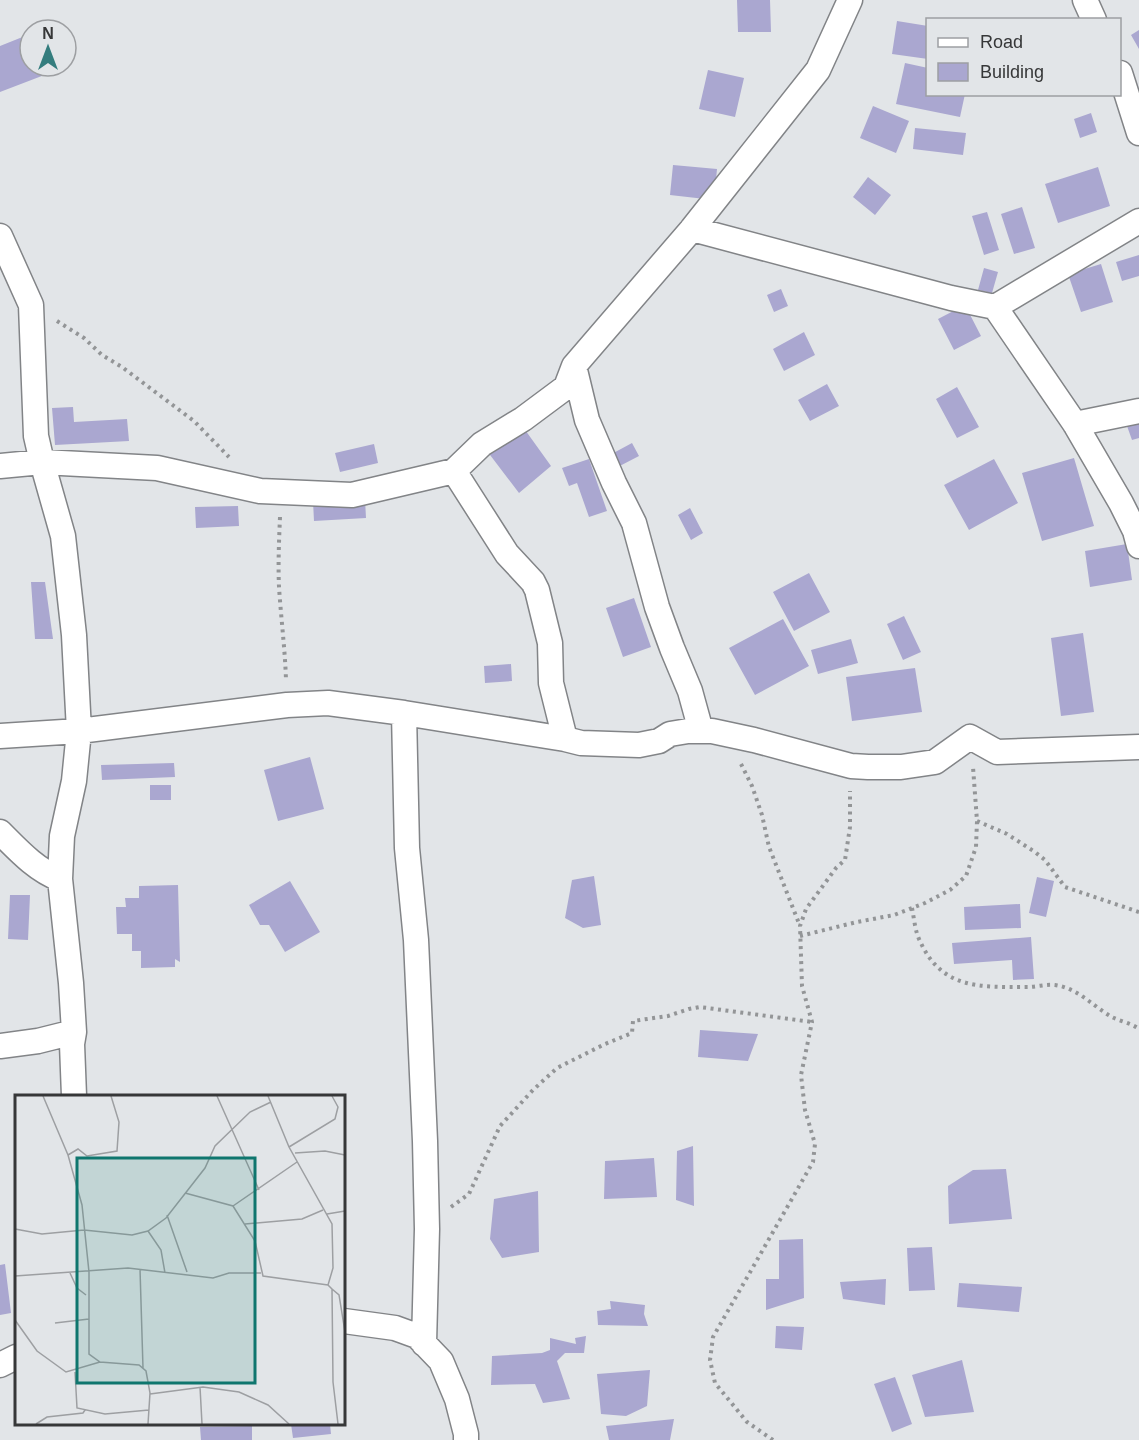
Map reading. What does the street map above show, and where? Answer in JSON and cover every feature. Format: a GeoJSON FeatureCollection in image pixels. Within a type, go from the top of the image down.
{"type":"FeatureCollection","features":[{"type":"Feature","properties":{"kind":"street"},"geometry":{"type":"LineString","coordinates":[[0,466],[42,462],[157,468],[260,491],[352,495],[454,471],[482,444],[523,419],[566,387],[574,366],[692,229],[818,70],[850,0]]}},
{"type":"Feature","properties":{"kind":"street"},"geometry":{"type":"LineString","coordinates":[[1085,0],[1093,18]]}},
{"type":"Feature","properties":{"kind":"street"},"geometry":{"type":"LineString","coordinates":[[1121,79],[1139,133]]}},
{"type":"Feature","properties":{"kind":"street"},"geometry":{"type":"LineString","coordinates":[[692,229],[940,295],[995,307],[1139,221]]}},
{"type":"Feature","properties":{"kind":"street"},"geometry":{"type":"LineString","coordinates":[[0,236],[30,305],[36,436],[63,536],[74,635],[80,731],[74,781],[62,836],[60,879],[71,983],[74,1095]]}},
{"type":"Feature","properties":{"kind":"street"},"geometry":{"type":"LineString","coordinates":[[995,307],[1075,424],[1121,503],[1135,531],[1139,546]]}},
{"type":"Feature","properties":{"kind":"street"},"geometry":{"type":"LineString","coordinates":[[574,366],[587,420],[634,523],[657,607],[690,691],[701,731]]}},
{"type":"Feature","properties":{"kind":"street"},"geometry":{"type":"LineString","coordinates":[[1075,424],[1139,411]]}},
{"type":"Feature","properties":{"kind":"street"},"geometry":{"type":"LineString","coordinates":[[454,471],[507,554],[533,582],[537,590],[550,643],[551,683],[565,739]]}},
{"type":"Feature","properties":{"kind":"street"},"geometry":{"type":"LineString","coordinates":[[0,736],[80,731],[287,705],[327,703],[404,713],[581,743],[639,745],[660,741],[670,734],[712,731],[851,766],[902,767],[935,762],[970,737],[997,752],[1139,747]]}},
{"type":"Feature","properties":{"kind":"street"},"geometry":{"type":"LineString","coordinates":[[404,713],[407,848],[420,1012],[427,1229],[424,1344]]}},
{"type":"Feature","properties":{"kind":"street"},"geometry":{"type":"LineString","coordinates":[[0,832],[23,855],[49,875],[60,879]]}},
{"type":"Feature","properties":{"kind":"street"},"geometry":{"type":"LineString","coordinates":[[0,1046],[38,1041],[74,1032]]}},
{"type":"Feature","properties":{"kind":"street"},"geometry":{"type":"LineString","coordinates":[[345,1321],[395,1328],[417,1336],[441,1361],[457,1399],[466,1440]]}},
{"type":"Feature","properties":{"kind":"street"},"geometry":{"type":"LineString","coordinates":[[0,1365],[15,1358]]}},
{"type":"Feature","properties":{"kind":"path"},"geometry":{"type":"LineString","coordinates":[[30,305],[84,338],[102,355],[143,382],[194,421],[233,461]]}},
{"type":"Feature","properties":{"kind":"path"},"geometry":{"type":"LineString","coordinates":[[281,492],[279,590],[285,645],[287,705]]}},
{"type":"Feature","properties":{"kind":"path"},"geometry":{"type":"LineString","coordinates":[[726,734],[752,786],[762,815],[769,847],[800,926]]}},
{"type":"Feature","properties":{"kind":"path"},"geometry":{"type":"LineString","coordinates":[[800,936],[894,915],[950,890],[966,876],[976,847],[977,821],[970,737]]}},
{"type":"Feature","properties":{"kind":"path"},"geometry":{"type":"LineString","coordinates":[[772,1440],[747,1422],[715,1383],[710,1360],[713,1337],[813,1162],[815,1144],[805,1110],[801,1076],[812,1022],[802,986],[800,926],[806,909],[836,868],[845,860],[850,827],[851,766]]}},
{"type":"Feature","properties":{"kind":"path"},"geometry":{"type":"LineString","coordinates":[[977,821],[1007,834],[1035,852],[1045,860],[1065,886],[1139,912]]}},
{"type":"Feature","properties":{"kind":"path"},"geometry":{"type":"LineString","coordinates":[[912,908],[919,938],[931,960],[948,976],[964,984],[1026,987],[1053,984],[1068,988],[1095,1007],[1139,1029]]}},
{"type":"Feature","properties":{"kind":"path"},"geometry":{"type":"LineString","coordinates":[[427,1229],[441,1214],[469,1194],[500,1126],[533,1090],[557,1068],[632,1033],[633,1021],[668,1016],[700,1007],[812,1022]]}},
{"type":"Feature","properties":{"kind":"building"},"geometry":{"type":"Polygon","coordinates":[[[737,0],[770,0],[771,32],[738,32],[737,0]]]}},
{"type":"Feature","properties":{"kind":"building"},"geometry":{"type":"Polygon","coordinates":[[[897,21],[926,26],[926,59],[892,54],[897,21]]]}},
{"type":"Feature","properties":{"kind":"building"},"geometry":{"type":"Polygon","coordinates":[[[1139,30],[1139,49],[1131,35],[1139,30]]]}},
{"type":"Feature","properties":{"kind":"building"},"geometry":{"type":"Polygon","coordinates":[[[18,39],[18,78],[37,78],[0,92],[0,46],[18,39]]]}},
{"type":"Feature","properties":{"kind":"building"},"geometry":{"type":"Polygon","coordinates":[[[905,63],[926,68],[926,96],[965,96],[960,117],[896,104],[905,63]]]}},
{"type":"Feature","properties":{"kind":"building"},"geometry":{"type":"Polygon","coordinates":[[[708,70],[744,78],[735,117],[699,109],[708,70]]]}},
{"type":"Feature","properties":{"kind":"building"},"geometry":{"type":"Polygon","coordinates":[[[873,106],[909,121],[896,153],[860,138],[873,106]]]}},
{"type":"Feature","properties":{"kind":"building"},"geometry":{"type":"Polygon","coordinates":[[[1091,113],[1097,132],[1080,138],[1074,119],[1091,113]]]}},
{"type":"Feature","properties":{"kind":"building"},"geometry":{"type":"Polygon","coordinates":[[[915,128],[966,133],[963,155],[913,149],[915,128]]]}},
{"type":"Feature","properties":{"kind":"building"},"geometry":{"type":"Polygon","coordinates":[[[673,165],[717,169],[714,200],[670,195],[673,165]]]}},
{"type":"Feature","properties":{"kind":"building"},"geometry":{"type":"Polygon","coordinates":[[[1098,167],[1110,206],[1058,223],[1045,184],[1098,167]]]}},
{"type":"Feature","properties":{"kind":"building"},"geometry":{"type":"Polygon","coordinates":[[[868,177],[891,195],[875,215],[853,197],[868,177]]]}},
{"type":"Feature","properties":{"kind":"building"},"geometry":{"type":"Polygon","coordinates":[[[1022,207],[1035,248],[1014,254],[1001,214],[1022,207]]]}},
{"type":"Feature","properties":{"kind":"building"},"geometry":{"type":"Polygon","coordinates":[[[987,212],[999,250],[984,255],[972,216],[987,212]]]}},
{"type":"Feature","properties":{"kind":"building"},"geometry":{"type":"Polygon","coordinates":[[[1139,255],[1139,276],[1122,281],[1116,262],[1139,255]]]}},
{"type":"Feature","properties":{"kind":"building"},"geometry":{"type":"Polygon","coordinates":[[[1101,264],[1113,302],[1081,312],[1068,274],[1101,264]]]}},
{"type":"Feature","properties":{"kind":"building"},"geometry":{"type":"Polygon","coordinates":[[[984,268],[998,272],[992,293],[978,290],[984,268]]]}},
{"type":"Feature","properties":{"kind":"building"},"geometry":{"type":"Polygon","coordinates":[[[781,289],[788,306],[774,312],[767,295],[781,289]]]}},
{"type":"Feature","properties":{"kind":"building"},"geometry":{"type":"Polygon","coordinates":[[[965,305],[981,336],[954,350],[938,319],[965,305]]]}},
{"type":"Feature","properties":{"kind":"building"},"geometry":{"type":"Polygon","coordinates":[[[804,332],[815,355],[784,371],[773,349],[804,332]]]}},
{"type":"Feature","properties":{"kind":"building"},"geometry":{"type":"Polygon","coordinates":[[[827,384],[839,406],[810,421],[798,400],[827,384]]]}},
{"type":"Feature","properties":{"kind":"building"},"geometry":{"type":"Polygon","coordinates":[[[957,387],[979,427],[957,438],[936,399],[957,387]]]}},
{"type":"Feature","properties":{"kind":"building"},"geometry":{"type":"Polygon","coordinates":[[[73,407],[74,422],[127,419],[129,441],[55,445],[52,408],[73,407]]]}},
{"type":"Feature","properties":{"kind":"building"},"geometry":{"type":"Polygon","coordinates":[[[1139,422],[1139,438],[1132,440],[1127,426],[1139,422]]]}},
{"type":"Feature","properties":{"kind":"building"},"geometry":{"type":"Polygon","coordinates":[[[523,427],[551,466],[519,493],[484,447],[523,427]]]}},
{"type":"Feature","properties":{"kind":"building"},"geometry":{"type":"Polygon","coordinates":[[[632,443],[639,456],[612,470],[606,457],[632,443]]]}},
{"type":"Feature","properties":{"kind":"building"},"geometry":{"type":"Polygon","coordinates":[[[374,444],[378,463],[340,472],[335,453],[374,444]]]}},
{"type":"Feature","properties":{"kind":"building"},"geometry":{"type":"Polygon","coordinates":[[[1074,458],[1094,526],[1042,541],[1022,473],[1074,458]]]}},
{"type":"Feature","properties":{"kind":"building"},"geometry":{"type":"Polygon","coordinates":[[[589,459],[607,511],[589,517],[577,483],[569,486],[562,468],[589,459]]]}},
{"type":"Feature","properties":{"kind":"building"},"geometry":{"type":"Polygon","coordinates":[[[994,459],[1018,503],[969,530],[944,485],[994,459]]]}},
{"type":"Feature","properties":{"kind":"building"},"geometry":{"type":"Polygon","coordinates":[[[365,499],[366,518],[314,521],[313,501],[365,499]]]}},
{"type":"Feature","properties":{"kind":"building"},"geometry":{"type":"Polygon","coordinates":[[[238,506],[239,526],[196,528],[195,507],[238,506]]]}},
{"type":"Feature","properties":{"kind":"building"},"geometry":{"type":"Polygon","coordinates":[[[690,508],[703,533],[691,540],[678,515],[690,508]]]}},
{"type":"Feature","properties":{"kind":"building"},"geometry":{"type":"Polygon","coordinates":[[[1127,544],[1132,580],[1090,587],[1085,551],[1127,544]]]}},
{"type":"Feature","properties":{"kind":"building"},"geometry":{"type":"Polygon","coordinates":[[[809,573],[830,612],[794,631],[773,592],[809,573]]]}},
{"type":"Feature","properties":{"kind":"building"},"geometry":{"type":"Polygon","coordinates":[[[31,582],[45,582],[53,639],[35,639],[31,582]]]}},
{"type":"Feature","properties":{"kind":"building"},"geometry":{"type":"Polygon","coordinates":[[[634,598],[651,647],[623,657],[606,608],[634,598]]]}},
{"type":"Feature","properties":{"kind":"building"},"geometry":{"type":"Polygon","coordinates":[[[904,616],[921,652],[903,660],[887,624],[904,616]]]}},
{"type":"Feature","properties":{"kind":"building"},"geometry":{"type":"Polygon","coordinates":[[[783,619],[809,666],[755,695],[729,648],[783,619]]]}},
{"type":"Feature","properties":{"kind":"building"},"geometry":{"type":"Polygon","coordinates":[[[1083,633],[1094,712],[1061,716],[1051,638],[1083,633]]]}},
{"type":"Feature","properties":{"kind":"building"},"geometry":{"type":"Polygon","coordinates":[[[851,639],[858,663],[818,674],[811,650],[851,639]]]}},
{"type":"Feature","properties":{"kind":"building"},"geometry":{"type":"Polygon","coordinates":[[[511,664],[512,681],[485,683],[484,666],[511,664]]]}},
{"type":"Feature","properties":{"kind":"building"},"geometry":{"type":"Polygon","coordinates":[[[915,668],[922,712],[852,721],[846,677],[915,668]]]}},
{"type":"Feature","properties":{"kind":"building"},"geometry":{"type":"Polygon","coordinates":[[[310,757],[324,809],[278,821],[264,770],[310,757]]]}},
{"type":"Feature","properties":{"kind":"building"},"geometry":{"type":"Polygon","coordinates":[[[174,763],[175,777],[102,780],[101,765],[174,763]]]}},
{"type":"Feature","properties":{"kind":"building"},"geometry":{"type":"Polygon","coordinates":[[[150,785],[171,785],[171,800],[150,800],[150,785]]]}},
{"type":"Feature","properties":{"kind":"building"},"geometry":{"type":"Polygon","coordinates":[[[594,876],[601,925],[583,928],[565,918],[572,880],[594,876]]]}},
{"type":"Feature","properties":{"kind":"building"},"geometry":{"type":"Polygon","coordinates":[[[1037,877],[1054,881],[1046,917],[1029,913],[1037,877]]]}},
{"type":"Feature","properties":{"kind":"building"},"geometry":{"type":"Polygon","coordinates":[[[290,881],[320,932],[285,952],[269,925],[260,925],[249,905],[290,881]]]}},
{"type":"Feature","properties":{"kind":"building"},"geometry":{"type":"Polygon","coordinates":[[[178,885],[180,962],[175,959],[175,967],[141,968],[141,951],[132,951],[132,934],[117,934],[116,907],[126,907],[125,898],[139,898],[139,886],[178,885]]]}},
{"type":"Feature","properties":{"kind":"building"},"geometry":{"type":"Polygon","coordinates":[[[10,895],[30,895],[28,940],[8,939],[10,895]]]}},
{"type":"Feature","properties":{"kind":"building"},"geometry":{"type":"Polygon","coordinates":[[[1020,904],[1021,928],[965,930],[964,907],[1020,904]]]}},
{"type":"Feature","properties":{"kind":"building"},"geometry":{"type":"Polygon","coordinates":[[[1031,937],[1034,979],[1013,980],[1012,960],[954,964],[952,943],[1031,937]]]}},
{"type":"Feature","properties":{"kind":"building"},"geometry":{"type":"Polygon","coordinates":[[[700,1030],[758,1034],[748,1061],[698,1057],[700,1030]]]}},
{"type":"Feature","properties":{"kind":"building"},"geometry":{"type":"Polygon","coordinates":[[[693,1146],[694,1206],[676,1200],[677,1151],[693,1146]]]}},
{"type":"Feature","properties":{"kind":"building"},"geometry":{"type":"Polygon","coordinates":[[[654,1158],[657,1197],[604,1199],[605,1161],[654,1158]]]}},
{"type":"Feature","properties":{"kind":"building"},"geometry":{"type":"Polygon","coordinates":[[[1006,1169],[1012,1219],[949,1224],[948,1186],[973,1170],[1006,1169]]]}},
{"type":"Feature","properties":{"kind":"building"},"geometry":{"type":"Polygon","coordinates":[[[538,1191],[539,1252],[502,1258],[490,1239],[494,1199],[538,1191]]]}},
{"type":"Feature","properties":{"kind":"building"},"geometry":{"type":"Polygon","coordinates":[[[803,1239],[804,1298],[766,1310],[766,1279],[779,1279],[779,1240],[803,1239]]]}},
{"type":"Feature","properties":{"kind":"building"},"geometry":{"type":"Polygon","coordinates":[[[932,1247],[935,1290],[909,1291],[907,1248],[932,1247]]]}},
{"type":"Feature","properties":{"kind":"building"},"geometry":{"type":"Polygon","coordinates":[[[5,1264],[11,1313],[0,1315],[0,1265],[5,1264]]]}},
{"type":"Feature","properties":{"kind":"building"},"geometry":{"type":"Polygon","coordinates":[[[886,1279],[885,1305],[843,1299],[840,1282],[886,1279]]]}},
{"type":"Feature","properties":{"kind":"building"},"geometry":{"type":"Polygon","coordinates":[[[959,1283],[1022,1287],[1019,1312],[957,1307],[959,1283]]]}},
{"type":"Feature","properties":{"kind":"building"},"geometry":{"type":"Polygon","coordinates":[[[610,1301],[645,1305],[644,1314],[648,1326],[598,1325],[597,1311],[611,1309],[610,1301]]]}},
{"type":"Feature","properties":{"kind":"building"},"geometry":{"type":"Polygon","coordinates":[[[776,1326],[804,1327],[802,1350],[775,1348],[776,1326]]]}},
{"type":"Feature","properties":{"kind":"building"},"geometry":{"type":"Polygon","coordinates":[[[586,1336],[584,1353],[565,1353],[557,1361],[570,1399],[543,1403],[535,1384],[491,1385],[492,1356],[542,1353],[550,1350],[550,1338],[576,1344],[575,1338],[586,1336]]]}},
{"type":"Feature","properties":{"kind":"building"},"geometry":{"type":"Polygon","coordinates":[[[962,1360],[974,1412],[925,1417],[912,1375],[962,1360]]]}},
{"type":"Feature","properties":{"kind":"building"},"geometry":{"type":"Polygon","coordinates":[[[650,1370],[647,1406],[626,1416],[601,1414],[597,1374],[650,1370]]]}},
{"type":"Feature","properties":{"kind":"building"},"geometry":{"type":"Polygon","coordinates":[[[895,1377],[912,1424],[892,1432],[874,1384],[895,1377]]]}},
{"type":"Feature","properties":{"kind":"building"},"geometry":{"type":"Polygon","coordinates":[[[674,1419],[670,1440],[609,1440],[606,1426],[674,1419]]]}},
{"type":"Feature","properties":{"kind":"building"},"geometry":{"type":"Polygon","coordinates":[[[291,1425],[330,1425],[331,1434],[293,1438],[291,1425]]]}},
{"type":"Feature","properties":{"kind":"building"},"geometry":{"type":"Polygon","coordinates":[[[252,1426],[252,1440],[201,1440],[200,1427],[252,1426]]]}}]}
